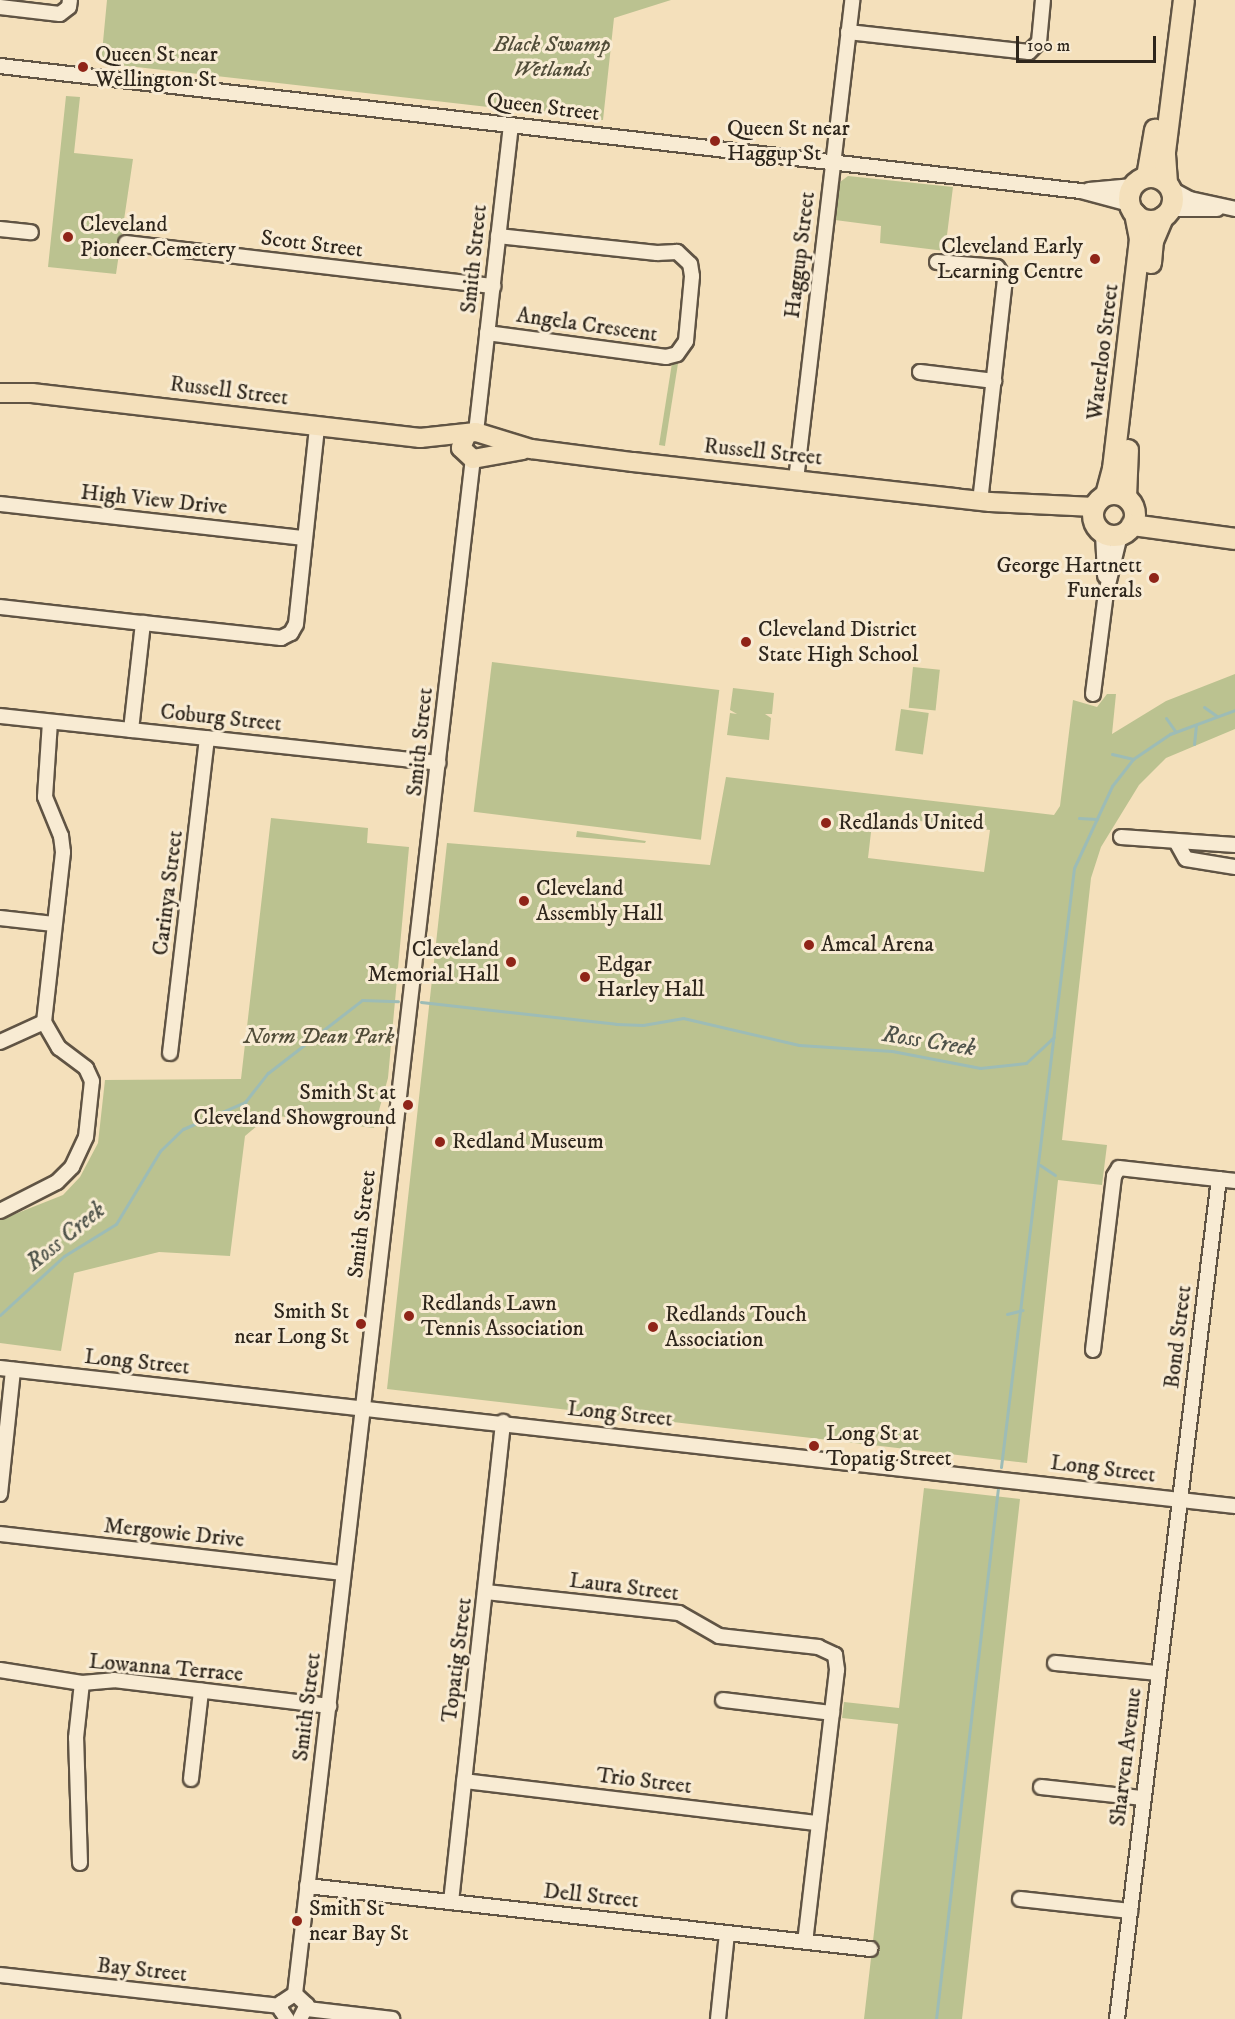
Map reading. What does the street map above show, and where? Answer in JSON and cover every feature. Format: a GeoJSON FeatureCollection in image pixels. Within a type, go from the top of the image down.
{"type":"FeatureCollection","features":[{"type":"Feature","properties":{"kind":"highway","name":"Waterloo Street"},"geometry":{"type":"LineString","coordinates":[[1114,515],[1113,469],[1140,239],[1136,195],[1170,0]]}},
{"type":"Feature","properties":{"kind":"highway"},"geometry":{"type":"LineString","coordinates":[[1167,213],[1146,220],[1136,195],[1169,186],[1165,152],[1184,0]]}},
{"type":"Feature","properties":{"kind":"highway","name":"Waterloo Street"},"geometry":{"type":"LineString","coordinates":[[1114,515],[1153,241],[1167,213],[1169,186]]}},
{"type":"Feature","properties":{"kind":"highway","name":"Russell Street"},"geometry":{"type":"LineString","coordinates":[[1114,515],[1235,528]]}},
{"type":"Feature","properties":{"kind":"highway","name":"Russell Street"},"geometry":{"type":"LineString","coordinates":[[1114,515],[1235,539]]}},
{"type":"Feature","properties":{"kind":"main road","name":"Russell Street"},"geometry":{"type":"LineString","coordinates":[[0,384],[32,393]]}},
{"type":"Feature","properties":{"kind":"main road","name":"Russell Street"},"geometry":{"type":"LineString","coordinates":[[0,393],[32,393],[474,446],[531,449],[1114,515]]}},
{"type":"Feature","properties":{"kind":"street"},"geometry":{"type":"LineString","coordinates":[[0,7],[60,14],[69,7],[70,0]]}},
{"type":"Feature","properties":{"kind":"street","name":"Haggup Street"},"geometry":{"type":"LineString","coordinates":[[796,480],[852,0]]}},
{"type":"Feature","properties":{"kind":"street"},"geometry":{"type":"LineString","coordinates":[[848,33],[1029,52],[1039,42],[1043,0]]}},
{"type":"Feature","properties":{"kind":"street","name":"Queen Street"},"geometry":{"type":"LineString","coordinates":[[0,66],[1081,191],[1136,195]]}},
{"type":"Feature","properties":{"kind":"street","name":"Smith Street"},"geometry":{"type":"LineString","coordinates":[[295,1994],[511,126]]}},
{"type":"Feature","properties":{"kind":"street"},"geometry":{"type":"LineString","coordinates":[[1169,186],[1230,209]]}},
{"type":"Feature","properties":{"kind":"street"},"geometry":{"type":"LineString","coordinates":[[1167,213],[1230,209]]}},
{"type":"Feature","properties":{"kind":"street"},"geometry":{"type":"LineString","coordinates":[[0,229],[31,232]]}},
{"type":"Feature","properties":{"kind":"street","name":"Angela Crescent"},"geometry":{"type":"LineString","coordinates":[[487,333],[666,357],[677,354],[686,341],[691,270],[686,257],[677,252],[657,254],[498,236]]}},
{"type":"Feature","properties":{"kind":"street","name":"Scott Street"},"geometry":{"type":"LineString","coordinates":[[126,243],[493,286]]}},
{"type":"Feature","properties":{"kind":"street"},"geometry":{"type":"LineString","coordinates":[[938,262],[988,265],[1002,272],[1005,279],[994,381],[985,502]]}},
{"type":"Feature","properties":{"kind":"street"},"geometry":{"type":"LineString","coordinates":[[920,372],[994,381]]}},
{"type":"Feature","properties":{"kind":"street"},"geometry":{"type":"LineString","coordinates":[[0,607],[281,638],[291,633],[296,624],[317,426]]}},
{"type":"Feature","properties":{"kind":"street","name":"High View Drive"},"geometry":{"type":"LineString","coordinates":[[0,504],[304,538]]}},
{"type":"Feature","properties":{"kind":"street","name":"Waterloo Street"},"geometry":{"type":"LineString","coordinates":[[1093,694],[1114,515]]}},
{"type":"Feature","properties":{"kind":"street"},"geometry":{"type":"LineString","coordinates":[[131,730],[143,623]]}},
{"type":"Feature","properties":{"kind":"street","name":"Coburg Street"},"geometry":{"type":"LineString","coordinates":[[0,716],[438,763]]}},
{"type":"Feature","properties":{"kind":"street"},"geometry":{"type":"LineString","coordinates":[[0,1211],[57,1182],[72,1167],[86,1137],[92,1081],[86,1068],[59,1048],[44,1022],[63,852],[61,836],[45,798],[50,722]]}},
{"type":"Feature","properties":{"kind":"street","name":"Carinya Street"},"geometry":{"type":"LineString","coordinates":[[170,1053],[207,738]]}},
{"type":"Feature","properties":{"kind":"street"},"geometry":{"type":"LineString","coordinates":[[1121,837],[1177,843],[1186,840],[1235,845]]}},
{"type":"Feature","properties":{"kind":"street"},"geometry":{"type":"LineString","coordinates":[[1177,843],[1186,859],[1235,867]]}},
{"type":"Feature","properties":{"kind":"street"},"geometry":{"type":"LineString","coordinates":[[0,918],[54,924]]}},
{"type":"Feature","properties":{"kind":"street"},"geometry":{"type":"LineString","coordinates":[[0,1042],[44,1022]]}},
{"type":"Feature","properties":{"kind":"street"},"geometry":{"type":"LineString","coordinates":[[1093,1350],[1114,1176],[1119,1168],[1235,1181]]}},
{"type":"Feature","properties":{"kind":"street","name":"Bond Street"},"geometry":{"type":"LineString","coordinates":[[1179,1499],[1219,1179]]}},
{"type":"Feature","properties":{"kind":"street"},"geometry":{"type":"LineString","coordinates":[[0,1494],[7,1369]]}},
{"type":"Feature","properties":{"kind":"street","name":"Long Street"},"geometry":{"type":"LineString","coordinates":[[7,1369],[502,1422],[1235,1506]]}},
{"type":"Feature","properties":{"kind":"street","name":"Topatig Street"},"geometry":{"type":"LineString","coordinates":[[451,1902],[486,1592],[502,1422]]}},
{"type":"Feature","properties":{"kind":"street","name":"Sharven Avenue"},"geometry":{"type":"LineString","coordinates":[[1117,2019],[1179,1499]]}},
{"type":"Feature","properties":{"kind":"street","name":"Mergowie Drive"},"geometry":{"type":"LineString","coordinates":[[0,1534],[343,1573]]}},
{"type":"Feature","properties":{"kind":"street","name":"Laura Street"},"geometry":{"type":"LineString","coordinates":[[486,1592],[679,1613],[719,1636],[828,1649],[837,1663],[832,1713]]}},
{"type":"Feature","properties":{"kind":"street"},"geometry":{"type":"LineString","coordinates":[[1055,1663],[1157,1673]]}},
{"type":"Feature","properties":{"kind":"street","name":"Lowanna Terrace"},"geometry":{"type":"LineString","coordinates":[[0,1670],[82,1683],[114,1680],[329,1706]]}},
{"type":"Feature","properties":{"kind":"street"},"geometry":{"type":"LineString","coordinates":[[80,1863],[76,1738],[82,1683]]}},
{"type":"Feature","properties":{"kind":"street"},"geometry":{"type":"LineString","coordinates":[[191,1779],[201,1691]]}},
{"type":"Feature","properties":{"kind":"street"},"geometry":{"type":"LineString","coordinates":[[723,1700],[832,1713],[805,1941]]}},
{"type":"Feature","properties":{"kind":"street","name":"Trio Street"},"geometry":{"type":"LineString","coordinates":[[464,1781],[818,1823]]}},
{"type":"Feature","properties":{"kind":"street"},"geometry":{"type":"LineString","coordinates":[[1041,1787],[1143,1798]]}},
{"type":"Feature","properties":{"kind":"street","name":"Dell Street"},"geometry":{"type":"LineString","coordinates":[[307,1886],[870,1949]]}},
{"type":"Feature","properties":{"kind":"street"},"geometry":{"type":"LineString","coordinates":[[1020,1899],[1130,1911]]}},
{"type":"Feature","properties":{"kind":"street"},"geometry":{"type":"LineString","coordinates":[[718,2019],[727,1933]]}},
{"type":"Feature","properties":{"kind":"street","name":"Bay Street"},"geometry":{"type":"LineString","coordinates":[[0,1975],[280,2006]]}},
{"type":"Feature","properties":{"kind":"street"},"geometry":{"type":"LineString","coordinates":[[287,2019],[280,2006],[285,1997],[295,1994],[304,1999],[304,2014],[392,2019]]}},
{"type":"Feature","properties":{"kind":"green space","name":"Black Swamp Wetlands"},"geometry":{"type":"Polygon","coordinates":[[[107,0],[671,0],[614,18],[603,120],[101,63],[107,0]]]}},
{"type":"Feature","properties":{"kind":"green space"},"geometry":{"type":"Polygon","coordinates":[[[66,96],[80,97],[74,153],[133,159],[116,274],[48,267],[66,96]]]}},
{"type":"Feature","properties":{"kind":"green space"},"geometry":{"type":"Polygon","coordinates":[[[848,176],[953,187],[945,251],[880,243],[881,226],[835,220],[840,182],[848,176]]]}},
{"type":"Feature","properties":{"kind":"green space"},"geometry":{"type":"Polygon","coordinates":[[[672,363],[678,364],[665,446],[659,445],[672,363]]]}},
{"type":"Feature","properties":{"kind":"green space"},"geometry":{"type":"Polygon","coordinates":[[[492,662],[719,690],[701,840],[474,812],[492,662]]]}},
{"type":"Feature","properties":{"kind":"green space"},"geometry":{"type":"Polygon","coordinates":[[[913,667],[940,670],[936,711],[909,708],[913,667]]]}},
{"type":"Feature","properties":{"kind":"green space"},"geometry":{"type":"Polygon","coordinates":[[[1235,674],[1235,729],[1166,758],[1139,785],[1101,847],[1091,878],[1062,1140],[1107,1145],[1102,1185],[1058,1180],[1027,1463],[387,1389],[447,843],[710,865],[726,777],[1054,815],[1060,806],[1073,700],[1097,707],[1107,694],[1116,694],[1112,734],[1166,701],[1235,674]],[[873,815],[868,858],[984,872],[990,830],[873,815]]]}},
{"type":"Feature","properties":{"kind":"green space"},"geometry":{"type":"Polygon","coordinates":[[[733,688],[774,693],[772,714],[765,714],[771,718],[769,740],[727,735],[730,713],[737,714],[730,710],[733,688]]]}},
{"type":"Feature","properties":{"kind":"green space"},"geometry":{"type":"Polygon","coordinates":[[[901,709],[929,713],[923,754],[895,751],[901,709]]]}},
{"type":"Feature","properties":{"kind":"green space","name":"Norm Dean Park"},"geometry":{"type":"Polygon","coordinates":[[[271,818],[368,828],[367,843],[409,847],[388,1078],[374,1128],[270,1115],[245,1136],[230,1256],[159,1252],[74,1273],[61,1351],[0,1343],[0,1220],[63,1195],[80,1177],[98,1143],[105,1080],[241,1079],[271,818]]]}},
{"type":"Feature","properties":{"kind":"green space"},"geometry":{"type":"Polygon","coordinates":[[[577,831],[646,841],[645,843],[576,837],[577,831]]]}},
{"type":"Feature","properties":{"kind":"green space"},"geometry":{"type":"Polygon","coordinates":[[[924,1488],[1020,1499],[962,2019],[864,2019],[898,1724],[842,1718],[844,1702],[899,1708],[924,1488]]]}},
{"type":"Feature","properties":{"kind":"waterway"},"geometry":{"type":"LineString","coordinates":[[1204,707],[1217,716]]}},
{"type":"Feature","properties":{"kind":"waterway"},"geometry":{"type":"LineString","coordinates":[[1001,1467],[1074,868],[1112,786],[1133,759],[1170,734],[1235,710]]}},
{"type":"Feature","properties":{"kind":"waterway"},"geometry":{"type":"LineString","coordinates":[[1166,718],[1175,731]]}},
{"type":"Feature","properties":{"kind":"waterway"},"geometry":{"type":"LineString","coordinates":[[1194,744],[1196,725]]}},
{"type":"Feature","properties":{"kind":"waterway"},"geometry":{"type":"LineString","coordinates":[[1112,754],[1133,759]]}},
{"type":"Feature","properties":{"kind":"waterway"},"geometry":{"type":"LineString","coordinates":[[1079,818],[1097,819]]}},
{"type":"Feature","properties":{"kind":"waterway","name":"Ross Creek"},"geometry":{"type":"LineString","coordinates":[[0,1315],[64,1256],[116,1224],[160,1151],[183,1129],[245,1102],[268,1073],[362,1000],[398,1001]]}},
{"type":"Feature","properties":{"kind":"waterway","name":"Ross Creek"},"geometry":{"type":"LineString","coordinates":[[421,1002],[616,1024],[643,1025],[683,1018],[799,1045],[892,1051],[980,1068],[1026,1063],[1054,1037]]}},
{"type":"Feature","properties":{"kind":"waterway"},"geometry":{"type":"LineString","coordinates":[[1040,1165],[1055,1175]]}},
{"type":"Feature","properties":{"kind":"waterway"},"geometry":{"type":"LineString","coordinates":[[1007,1314],[1023,1310]]}},
{"type":"Feature","properties":{"kind":"waterway"},"geometry":{"type":"LineString","coordinates":[[936,2019],[998,1488]]}},
{"type":"Feature","properties":{"kind":"place","name":"Queen St near Wellington St"},"geometry":{"type":"Point","coordinates":[83,67]}},
{"type":"Feature","properties":{"kind":"place","name":"Queen St near Haggup St"},"geometry":{"type":"Point","coordinates":[715,141]}},
{"type":"Feature","properties":{"kind":"place","name":"Cleveland Pioneer Cemetery"},"geometry":{"type":"Point","coordinates":[68,237]}},
{"type":"Feature","properties":{"kind":"place","name":"Cleveland Early Learning Centre"},"geometry":{"type":"Point","coordinates":[1095,259]}},
{"type":"Feature","properties":{"kind":"place","name":"George Hartnett Funerals"},"geometry":{"type":"Point","coordinates":[1154,578]}},
{"type":"Feature","properties":{"kind":"place","name":"Cleveland District State High School"},"geometry":{"type":"Point","coordinates":[746,642]}},
{"type":"Feature","properties":{"kind":"place","name":"Redlands United"},"geometry":{"type":"Point","coordinates":[826,823]}},
{"type":"Feature","properties":{"kind":"place","name":"Cleveland Assembly Hall"},"geometry":{"type":"Point","coordinates":[524,901]}},
{"type":"Feature","properties":{"kind":"place","name":"Amcal Arena"},"geometry":{"type":"Point","coordinates":[809,945]}},
{"type":"Feature","properties":{"kind":"place","name":"Cleveland Memorial Hall"},"geometry":{"type":"Point","coordinates":[511,962]}},
{"type":"Feature","properties":{"kind":"place","name":"Edgar Harley Hall"},"geometry":{"type":"Point","coordinates":[585,977]}},
{"type":"Feature","properties":{"kind":"place","name":"Smith St at Cleveland Showground"},"geometry":{"type":"Point","coordinates":[408,1105]}},
{"type":"Feature","properties":{"kind":"place","name":"Redland Museum"},"geometry":{"type":"Point","coordinates":[440,1142]}},
{"type":"Feature","properties":{"kind":"place","name":"Redlands Lawn Tennis Association"},"geometry":{"type":"Point","coordinates":[409,1316]}},
{"type":"Feature","properties":{"kind":"place","name":"Smith St near Long St"},"geometry":{"type":"Point","coordinates":[361,1324]}},
{"type":"Feature","properties":{"kind":"place","name":"Redlands Touch Association"},"geometry":{"type":"Point","coordinates":[653,1327]}},
{"type":"Feature","properties":{"kind":"place","name":"Long St at Topatig Street"},"geometry":{"type":"Point","coordinates":[814,1446]}},
{"type":"Feature","properties":{"kind":"place","name":"Smith St near Bay St"},"geometry":{"type":"Point","coordinates":[297,1921]}}]}
